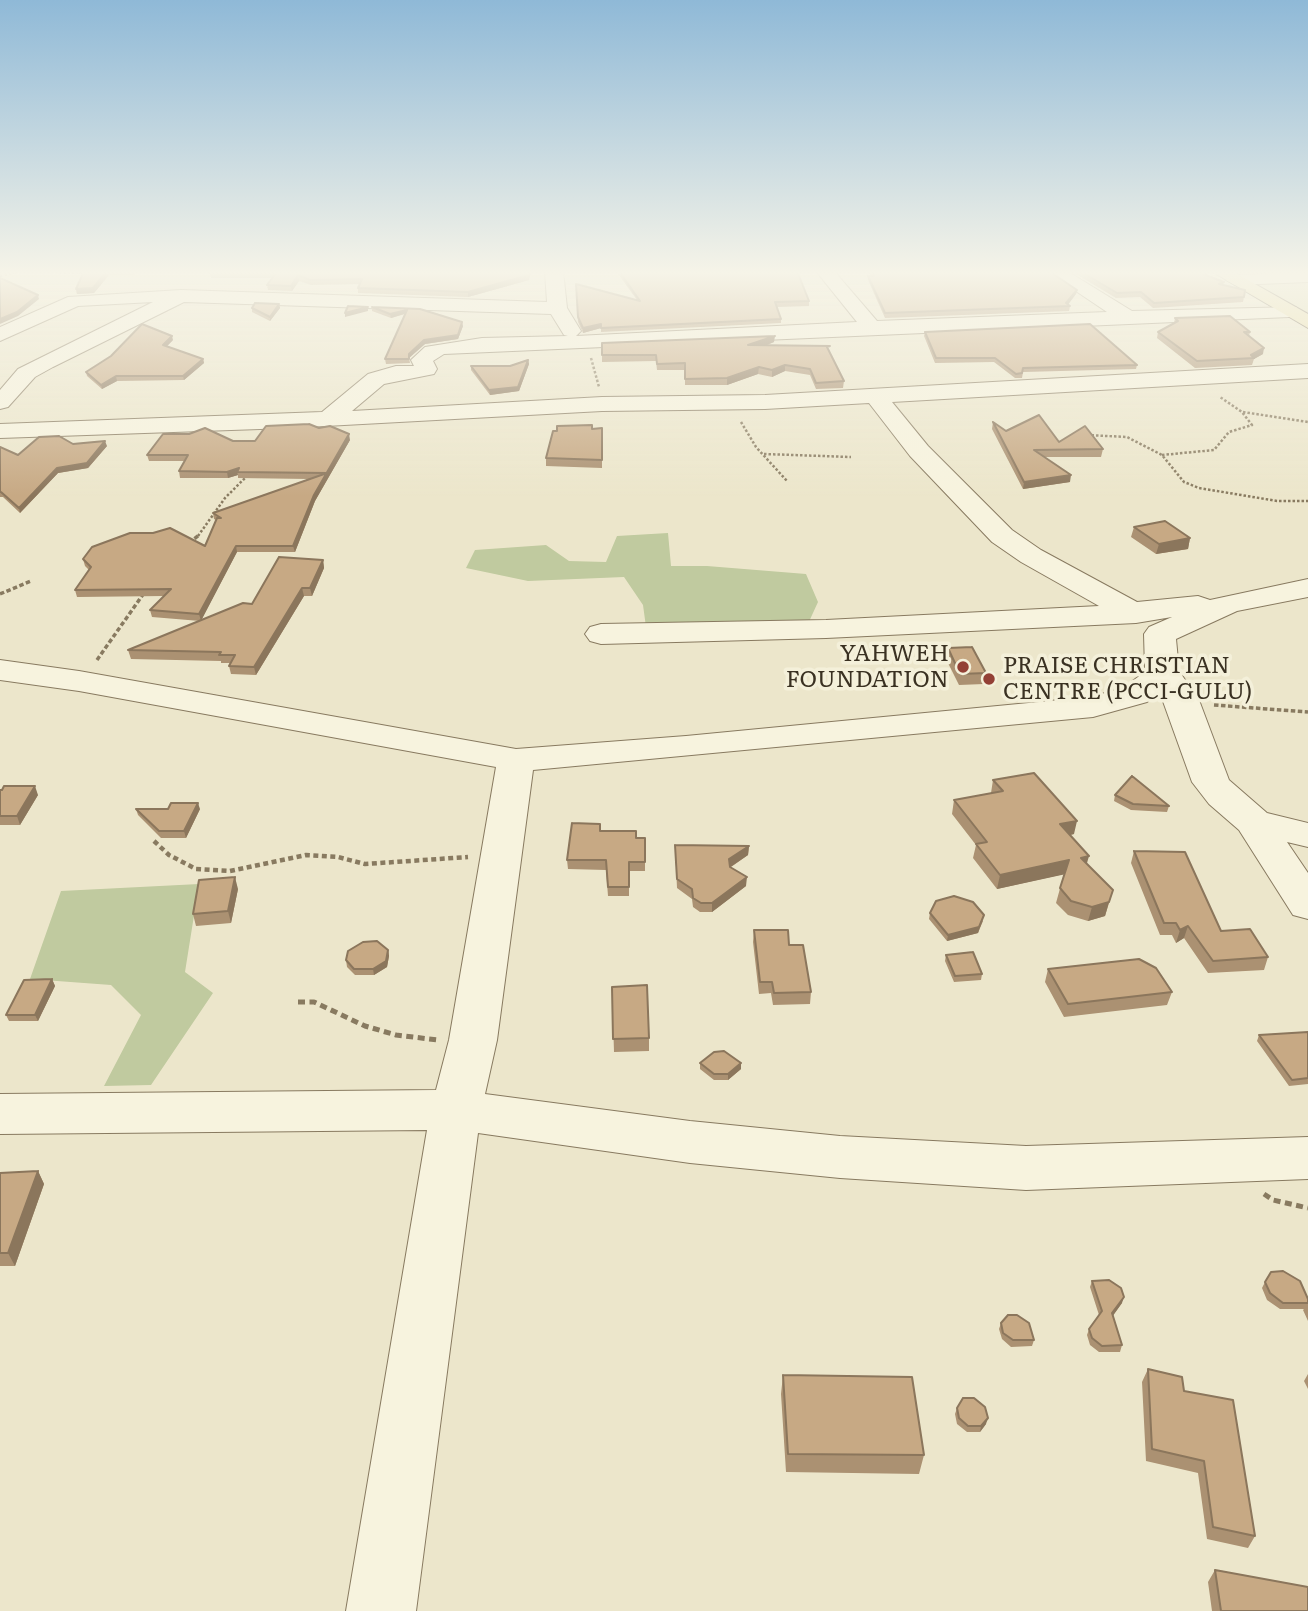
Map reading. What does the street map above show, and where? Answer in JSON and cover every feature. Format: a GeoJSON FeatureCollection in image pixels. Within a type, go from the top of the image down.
{"type":"FeatureCollection","features":[{"type":"Feature","properties":{"kind":"street"},"geometry":{"type":"LineString","coordinates":[[0,376],[26,374],[77,346]]}},
{"type":"Feature","properties":{"kind":"street"},"geometry":{"type":"LineString","coordinates":[[328,419],[376,379],[426,369],[422,360],[438,349],[463,346]]}},
{"type":"Feature","properties":{"kind":"street"},"geometry":{"type":"LineString","coordinates":[[0,431],[328,419],[602,404],[730,403],[1308,371]]}},
{"type":"Feature","properties":{"kind":"street"},"geometry":{"type":"LineString","coordinates":[[0,401],[23,381],[26,374]]}},
{"type":"Feature","properties":{"kind":"street"},"geometry":{"type":"LineString","coordinates":[[874,396],[919,451],[1002,536],[1031,556],[1132,612],[1160,634],[1172,685],[1211,782],[1222,796],[1254,822],[1308,905]]}},
{"type":"Feature","properties":{"kind":"street"},"geometry":{"type":"LineString","coordinates":[[601,634],[826,629],[1132,612],[1228,604],[1308,587]]}},
{"type":"Feature","properties":{"kind":"street"},"geometry":{"type":"LineString","coordinates":[[1160,634],[1228,604]]}},
{"type":"Feature","properties":{"kind":"street"},"geometry":{"type":"LineString","coordinates":[[0,670],[79,681],[257,716],[516,760],[700,746],[1093,707],[1172,685]]}},
{"type":"Feature","properties":{"kind":"street"},"geometry":{"type":"LineString","coordinates":[[382,1611],[456,1110],[474,1040],[516,760]]}},
{"type":"Feature","properties":{"kind":"street"},"geometry":{"type":"LineString","coordinates":[[1254,822],[1308,835]]}},
{"type":"Feature","properties":{"kind":"street"},"geometry":{"type":"LineString","coordinates":[[0,1114],[456,1110],[690,1142],[840,1157],[1026,1168],[1308,1158]]}},
{"type":"Feature","properties":{"kind":"path"},"geometry":{"type":"LineString","coordinates":[[589,346],[602,404]]}},
{"type":"Feature","properties":{"kind":"path"},"geometry":{"type":"LineString","coordinates":[[1162,455],[1214,450],[1229,432],[1252,425],[1242,412],[1190,377]]}},
{"type":"Feature","properties":{"kind":"path"},"geometry":{"type":"LineString","coordinates":[[730,403],[755,447],[788,481]]}},
{"type":"Feature","properties":{"kind":"path"},"geometry":{"type":"LineString","coordinates":[[1242,412],[1308,422]]}},
{"type":"Feature","properties":{"kind":"path"},"geometry":{"type":"LineString","coordinates":[[1083,435],[1127,437],[1162,455],[1184,482],[1199,488],[1237,492],[1277,501],[1308,501]]}},
{"type":"Feature","properties":{"kind":"path"},"geometry":{"type":"LineString","coordinates":[[764,454],[851,457]]}},
{"type":"Feature","properties":{"kind":"path"},"geometry":{"type":"LineString","coordinates":[[185,545],[196,539],[225,498],[250,472]]}},
{"type":"Feature","properties":{"kind":"path"},"geometry":{"type":"LineString","coordinates":[[0,594],[31,581]]}},
{"type":"Feature","properties":{"kind":"path"},"geometry":{"type":"LineString","coordinates":[[79,681],[105,651],[148,588]]}},
{"type":"Feature","properties":{"kind":"path"},"geometry":{"type":"LineString","coordinates":[[1172,685],[1308,712]]}},
{"type":"Feature","properties":{"kind":"path"},"geometry":{"type":"LineString","coordinates":[[155,841],[169,855],[196,869],[230,871],[306,855],[365,864],[501,854]]}},
{"type":"Feature","properties":{"kind":"path"},"geometry":{"type":"LineString","coordinates":[[298,1002],[314,1002],[366,1026],[396,1035],[474,1040]]}},
{"type":"Feature","properties":{"kind":"green space"},"geometry":{"type":"Polygon","coordinates":[[[668,533],[671,566],[707,566],[806,574],[818,602],[807,626],[646,627],[643,605],[624,577],[528,581],[466,568],[475,550],[546,545],[569,561],[606,562],[617,536],[668,533]]]}},
{"type":"Feature","properties":{"kind":"green space"},"geometry":{"type":"Polygon","coordinates":[[[199,884],[185,972],[213,993],[151,1085],[104,1086],[141,1015],[111,985],[30,979],[61,891],[199,884]]]}},
{"type":"Feature","properties":{"kind":"building"},"geometry":{"type":"Polygon","coordinates":[[[121,346],[166,346],[203,359],[183,376],[116,376],[101,385],[86,372],[111,356],[121,346]]]}},
{"type":"Feature","properties":{"kind":"building"},"geometry":{"type":"Polygon","coordinates":[[[391,346],[417,346],[409,354],[409,359],[385,359],[391,346]]]}},
{"type":"Feature","properties":{"kind":"building"},"geometry":{"type":"Polygon","coordinates":[[[602,346],[829,346],[827,347],[844,381],[816,383],[810,369],[785,365],[772,370],[759,367],[727,378],[685,379],[685,363],[657,364],[656,355],[602,355],[602,346]]]}},
{"type":"Feature","properties":{"kind":"building"},"geometry":{"type":"Polygon","coordinates":[[[931,346],[1115,346],[1137,365],[1023,368],[1022,373],[1016,374],[995,358],[936,358],[931,346]]]}},
{"type":"Feature","properties":{"kind":"building"},"geometry":{"type":"Polygon","coordinates":[[[1177,346],[1264,348],[1251,355],[1254,358],[1197,361],[1177,346]]]}},
{"type":"Feature","properties":{"kind":"building"},"geometry":{"type":"Polygon","coordinates":[[[528,360],[518,387],[489,390],[471,366],[510,366],[528,360]]]}},
{"type":"Feature","properties":{"kind":"building"},"geometry":{"type":"Polygon","coordinates":[[[1039,415],[1059,442],[1085,426],[1103,449],[1034,450],[1071,475],[1024,482],[993,422],[1006,431],[1039,415]]]}},
{"type":"Feature","properties":{"kind":"building"},"geometry":{"type":"Polygon","coordinates":[[[309,424],[319,428],[330,426],[349,434],[327,473],[237,472],[239,468],[227,472],[179,471],[188,455],[147,455],[163,434],[189,434],[205,428],[233,441],[255,441],[266,426],[309,424]]]}},
{"type":"Feature","properties":{"kind":"building"},"geometry":{"type":"Polygon","coordinates":[[[592,425],[592,429],[602,428],[602,460],[546,458],[553,431],[557,431],[557,426],[592,425]]]}},
{"type":"Feature","properties":{"kind":"building"},"geometry":{"type":"Polygon","coordinates":[[[59,436],[73,444],[105,441],[87,463],[57,468],[19,508],[0,492],[0,447],[18,455],[39,437],[59,436]]]}},
{"type":"Feature","properties":{"kind":"building"},"geometry":{"type":"Polygon","coordinates":[[[327,473],[314,495],[293,546],[236,546],[199,614],[150,610],[171,589],[75,590],[91,567],[83,559],[92,547],[130,533],[153,533],[170,528],[205,546],[217,518],[221,518],[213,513],[327,473]]]}},
{"type":"Feature","properties":{"kind":"building"},"geometry":{"type":"Polygon","coordinates":[[[1165,521],[1190,538],[1159,544],[1134,527],[1165,521]]]}},
{"type":"Feature","properties":{"kind":"building"},"geometry":{"type":"Polygon","coordinates":[[[279,557],[323,560],[310,588],[302,588],[254,667],[229,666],[235,655],[219,655],[221,652],[128,650],[243,603],[252,604],[279,557]]]}},
{"type":"Feature","properties":{"kind":"building"},"geometry":{"type":"Polygon","coordinates":[[[972,647],[986,673],[960,674],[948,648],[972,647]]]}},
{"type":"Feature","properties":{"kind":"building"},"geometry":{"type":"Polygon","coordinates":[[[1034,773],[1077,821],[1060,824],[1089,856],[1081,858],[1113,890],[1109,902],[1092,907],[1071,901],[1060,888],[1069,860],[1000,875],[976,844],[987,842],[954,800],[1003,791],[993,780],[1034,773]]]}},
{"type":"Feature","properties":{"kind":"building"},"geometry":{"type":"Polygon","coordinates":[[[1132,776],[1169,806],[1133,804],[1115,795],[1132,776]]]}},
{"type":"Feature","properties":{"kind":"building"},"geometry":{"type":"Polygon","coordinates":[[[4,786],[35,786],[17,816],[0,816],[0,790],[4,786]]]}},
{"type":"Feature","properties":{"kind":"building"},"geometry":{"type":"Polygon","coordinates":[[[171,803],[198,803],[184,831],[159,831],[136,809],[168,809],[171,803]]]}},
{"type":"Feature","properties":{"kind":"building"},"geometry":{"type":"Polygon","coordinates":[[[572,823],[600,824],[600,831],[636,831],[636,838],[645,838],[645,862],[629,862],[629,887],[608,887],[606,860],[567,860],[572,823]]]}},
{"type":"Feature","properties":{"kind":"building"},"geometry":{"type":"Polygon","coordinates":[[[675,845],[749,846],[729,859],[730,867],[747,877],[712,903],[701,903],[693,898],[692,889],[677,879],[675,845]]]}},
{"type":"Feature","properties":{"kind":"building"},"geometry":{"type":"Polygon","coordinates":[[[1134,851],[1185,852],[1221,931],[1250,929],[1268,957],[1213,961],[1188,926],[1180,930],[1176,923],[1164,923],[1134,851]]]}},
{"type":"Feature","properties":{"kind":"building"},"geometry":{"type":"Polygon","coordinates":[[[235,877],[228,911],[193,914],[199,880],[235,877]]]}},
{"type":"Feature","properties":{"kind":"building"},"geometry":{"type":"Polygon","coordinates":[[[954,896],[973,902],[984,915],[979,927],[948,935],[930,913],[936,901],[954,896]]]}},
{"type":"Feature","properties":{"kind":"building"},"geometry":{"type":"Polygon","coordinates":[[[754,930],[788,930],[789,945],[803,945],[811,992],[774,993],[772,982],[760,982],[754,930]]]}},
{"type":"Feature","properties":{"kind":"building"},"geometry":{"type":"Polygon","coordinates":[[[377,941],[388,950],[386,961],[373,969],[354,969],[346,960],[348,951],[363,942],[377,941]]]}},
{"type":"Feature","properties":{"kind":"building"},"geometry":{"type":"Polygon","coordinates":[[[973,952],[982,974],[955,976],[946,955],[973,952]]]}},
{"type":"Feature","properties":{"kind":"building"},"geometry":{"type":"Polygon","coordinates":[[[1139,959],[1156,968],[1172,992],[1068,1004],[1048,969],[1139,959]]]}},
{"type":"Feature","properties":{"kind":"building"},"geometry":{"type":"Polygon","coordinates":[[[52,979],[35,1015],[6,1015],[24,980],[52,979]]]}},
{"type":"Feature","properties":{"kind":"building"},"geometry":{"type":"Polygon","coordinates":[[[647,985],[649,1038],[613,1039],[612,987],[647,985]]]}},
{"type":"Feature","properties":{"kind":"building"},"geometry":{"type":"Polygon","coordinates":[[[1308,1032],[1308,1078],[1292,1080],[1259,1035],[1308,1032]]]}},
{"type":"Feature","properties":{"kind":"building"},"geometry":{"type":"Polygon","coordinates":[[[724,1051],[741,1063],[728,1074],[714,1074],[700,1063],[714,1052],[724,1051]]]}},
{"type":"Feature","properties":{"kind":"building"},"geometry":{"type":"Polygon","coordinates":[[[38,1171],[8,1253],[0,1253],[0,1173],[38,1171]]]}},
{"type":"Feature","properties":{"kind":"building"},"geometry":{"type":"Polygon","coordinates":[[[1283,1271],[1300,1281],[1308,1303],[1283,1303],[1270,1293],[1265,1282],[1271,1272],[1283,1271]]]}},
{"type":"Feature","properties":{"kind":"building"},"geometry":{"type":"Polygon","coordinates":[[[1109,1280],[1121,1288],[1124,1297],[1112,1313],[1122,1345],[1102,1346],[1092,1338],[1089,1329],[1102,1311],[1092,1281],[1109,1280]]]}},
{"type":"Feature","properties":{"kind":"building"},"geometry":{"type":"Polygon","coordinates":[[[1008,1315],[1017,1315],[1029,1323],[1034,1340],[1013,1340],[1003,1333],[1001,1323],[1008,1315]]]}},
{"type":"Feature","properties":{"kind":"building"},"geometry":{"type":"Polygon","coordinates":[[[1148,1369],[1182,1377],[1184,1391],[1233,1400],[1255,1536],[1213,1527],[1204,1461],[1152,1449],[1148,1369]]]}},
{"type":"Feature","properties":{"kind":"building"},"geometry":{"type":"Polygon","coordinates":[[[783,1375],[912,1377],[924,1455],[788,1454],[783,1375]]]}},
{"type":"Feature","properties":{"kind":"building"},"geometry":{"type":"Polygon","coordinates":[[[963,1398],[974,1398],[985,1407],[988,1418],[981,1426],[968,1426],[959,1418],[957,1408],[963,1398]]]}},
{"type":"Feature","properties":{"kind":"building"},"geometry":{"type":"Polygon","coordinates":[[[1215,1570],[1308,1587],[1308,1611],[1221,1611],[1215,1570]]]}},
{"type":"Feature","properties":{"kind":"place","name":"YAHWEH FOUNDATION"},"geometry":{"type":"Point","coordinates":[963,667]}},
{"type":"Feature","properties":{"kind":"place","name":"PRAISE CHRISTIAN CENTRE (PCCI-GULU)"},"geometry":{"type":"Point","coordinates":[989,679]}}]}
